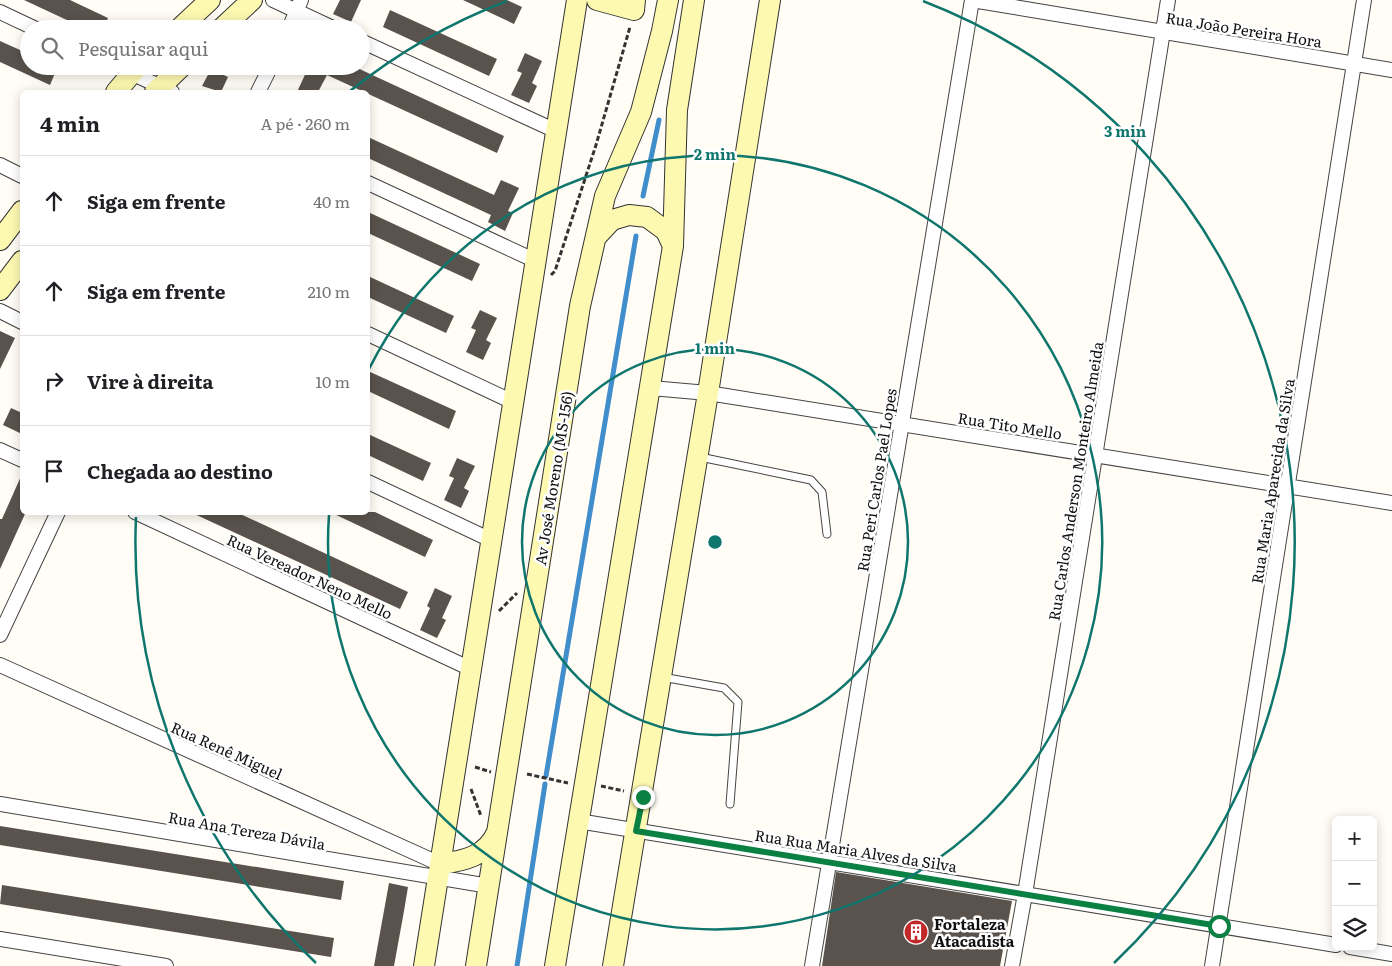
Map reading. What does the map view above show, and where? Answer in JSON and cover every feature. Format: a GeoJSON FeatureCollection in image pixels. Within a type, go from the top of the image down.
{"type":"FeatureCollection","features":[{"type":"Feature","properties":{"kind":"street"},"geometry":{"type":"LineString","coordinates":[[189,20],[210,0]]}},
{"type":"Feature","properties":{"kind":"street"},"geometry":{"type":"LineString","coordinates":[[231,20],[252,0]]}},
{"type":"Feature","properties":{"kind":"street"},"geometry":{"type":"LineString","coordinates":[[273,0],[299,6],[321,20]]}},
{"type":"Feature","properties":{"kind":"street"},"geometry":{"type":"LineString","coordinates":[[424,966],[577,0]]}},
{"type":"Feature","properties":{"kind":"street"},"geometry":{"type":"LineString","coordinates":[[597,0],[635,5]]}},
{"type":"Feature","properties":{"kind":"street","name":"Av José Moreno (MS-156)"},"geometry":{"type":"LineString","coordinates":[[476,966],[580,306],[605,196],[641,112],[668,0]]}},
{"type":"Feature","properties":{"kind":"street"},"geometry":{"type":"LineString","coordinates":[[555,966],[673,246],[677,110],[694,0]]}},
{"type":"Feature","properties":{"kind":"street"},"geometry":{"type":"LineString","coordinates":[[614,966],[698,456],[770,0]]}},
{"type":"Feature","properties":{"kind":"street","name":"Rua João Pereira Hora"},"geometry":{"type":"LineString","coordinates":[[972,0],[1392,70]]}},
{"type":"Feature","properties":{"kind":"street","name":"Rua Peri Carlos Pael Lopes"},"geometry":{"type":"LineString","coordinates":[[812,966],[972,0]]}},
{"type":"Feature","properties":{"kind":"street","name":"Rua Carlos Anderson Monteiro Almeida"},"geometry":{"type":"LineString","coordinates":[[1012,966],[1096,456],[1168,0]]}},
{"type":"Feature","properties":{"kind":"street","name":"Rua Maria Aparecida da Silva"},"geometry":{"type":"LineString","coordinates":[[1212,966],[1364,0]]}},
{"type":"Feature","properties":{"kind":"street"},"geometry":{"type":"LineString","coordinates":[[293,20],[299,6]]}},
{"type":"Feature","properties":{"kind":"street"},"geometry":{"type":"LineString","coordinates":[[0,12],[20,21]]}},
{"type":"Feature","properties":{"kind":"street"},"geometry":{"type":"LineString","coordinates":[[370,45],[556,131]]}},
{"type":"Feature","properties":{"kind":"street"},"geometry":{"type":"LineString","coordinates":[[117,90],[126,75]]}},
{"type":"Feature","properties":{"kind":"street"},"geometry":{"type":"LineString","coordinates":[[138,75],[160,90]]}},
{"type":"Feature","properties":{"kind":"street"},"geometry":{"type":"LineString","coordinates":[[163,90],[175,75]]}},
{"type":"Feature","properties":{"kind":"street"},"geometry":{"type":"LineString","coordinates":[[259,90],[266,75]]}},
{"type":"Feature","properties":{"kind":"street"},"geometry":{"type":"LineString","coordinates":[[0,165],[20,175]]}},
{"type":"Feature","properties":{"kind":"street"},"geometry":{"type":"LineString","coordinates":[[370,184],[536,261]]}},
{"type":"Feature","properties":{"kind":"street"},"geometry":{"type":"LineString","coordinates":[[0,240],[20,214]]}},
{"type":"Feature","properties":{"kind":"street"},"geometry":{"type":"LineString","coordinates":[[597,236],[612,220],[629,215],[646,217],[666,231],[673,246]]}},
{"type":"Feature","properties":{"kind":"street"},"geometry":{"type":"LineString","coordinates":[[0,290],[20,264]]}},
{"type":"Feature","properties":{"kind":"street"},"geometry":{"type":"LineString","coordinates":[[0,311],[20,321]]}},
{"type":"Feature","properties":{"kind":"street"},"geometry":{"type":"LineString","coordinates":[[370,335],[513,402]]}},
{"type":"Feature","properties":{"kind":"street","name":"Rua Tito Mello"},"geometry":{"type":"LineString","coordinates":[[651,388],[708,393],[1392,504]]}},
{"type":"Feature","properties":{"kind":"street"},"geometry":{"type":"LineString","coordinates":[[0,450],[20,459]]}},
{"type":"Feature","properties":{"kind":"street"},"geometry":{"type":"LineString","coordinates":[[370,483],[491,540]]}},
{"type":"Feature","properties":{"kind":"street"},"geometry":{"type":"LineString","coordinates":[[0,635],[57,515]]}},
{"type":"Feature","properties":{"kind":"street","name":"Rua Vereador Neno Mello"},"geometry":{"type":"LineString","coordinates":[[141,515],[471,669]]}},
{"type":"Feature","properties":{"kind":"street","name":"Rua Renê Miguel"},"geometry":{"type":"LineString","coordinates":[[0,665],[439,872]]}},
{"type":"Feature","properties":{"kind":"street","name":"Rua Ana Tereza Dávila"},"geometry":{"type":"LineString","coordinates":[[0,804],[439,872],[489,886]]}},
{"type":"Feature","properties":{"kind":"street","name":"Rua Rua Maria Alves da Silva"},"geometry":{"type":"LineString","coordinates":[[578,821],[1332,944]]}},
{"type":"Feature","properties":{"kind":"street"},"geometry":{"type":"LineString","coordinates":[[439,872],[471,858],[491,845],[497,831]]}},
{"type":"Feature","properties":{"kind":"street"},"geometry":{"type":"LineString","coordinates":[[0,939],[166,966]]}},
{"type":"Feature","properties":{"kind":"street"},"geometry":{"type":"LineString","coordinates":[[1374,951],[1392,954]]}},
{"type":"Feature","properties":{"kind":"lane"},"geometry":{"type":"LineString","coordinates":[[698,456],[811,480],[822,492],[828,534]]}},
{"type":"Feature","properties":{"kind":"lane"},"geometry":{"type":"LineString","coordinates":[[662,677],[724,688],[738,702],[730,804]]}},
{"type":"Feature","properties":{"kind":"path"},"geometry":{"type":"LineString","coordinates":[[530,289],[546,281],[555,271],[596,145],[635,5]]}},
{"type":"Feature","properties":{"kind":"path"},"geometry":{"type":"LineString","coordinates":[[475,767],[492,772]]}},
{"type":"Feature","properties":{"kind":"path"},"geometry":{"type":"LineString","coordinates":[[527,774],[570,783]]}},
{"type":"Feature","properties":{"kind":"path"},"geometry":{"type":"LineString","coordinates":[[600,786],[630,793]]}},
{"type":"Feature","properties":{"kind":"building"},"geometry":{"type":"Polygon","coordinates":[[[24,0],[70,0],[108,18],[107,20],[67,20],[24,0]]]}},
{"type":"Feature","properties":{"kind":"building"},"geometry":{"type":"Polygon","coordinates":[[[340,0],[361,0],[352,20],[346,20],[333,14],[340,0]]]}},
{"type":"Feature","properties":{"kind":"building"},"geometry":{"type":"Polygon","coordinates":[[[463,0],[507,0],[522,7],[514,24],[463,0]]]}},
{"type":"Feature","properties":{"kind":"building"},"geometry":{"type":"Polygon","coordinates":[[[390,10],[497,59],[489,76],[383,27],[390,10]]]}},
{"type":"Feature","properties":{"kind":"building"},"geometry":{"type":"Polygon","coordinates":[[[0,41],[20,50],[20,71],[0,62],[0,41]]]}},
{"type":"Feature","properties":{"kind":"building"},"geometry":{"type":"Polygon","coordinates":[[[525,53],[542,61],[532,83],[537,86],[529,103],[511,95],[522,73],[517,71],[525,53]]]}},
{"type":"Feature","properties":{"kind":"building"},"geometry":{"type":"Polygon","coordinates":[[[370,74],[504,136],[497,153],[370,95],[370,90],[360,90],[327,75],[370,74]]]}},
{"type":"Feature","properties":{"kind":"building"},"geometry":{"type":"Polygon","coordinates":[[[28,75],[54,75],[50,85],[28,75]]]}},
{"type":"Feature","properties":{"kind":"building"},"geometry":{"type":"Polygon","coordinates":[[[208,75],[224,75],[228,77],[222,90],[202,86],[208,75]]]}},
{"type":"Feature","properties":{"kind":"building"},"geometry":{"type":"Polygon","coordinates":[[[305,75],[327,75],[319,90],[298,90],[305,75]]]}},
{"type":"Feature","properties":{"kind":"building"},"geometry":{"type":"Polygon","coordinates":[[[370,138],[494,195],[501,180],[519,188],[508,211],[513,213],[505,231],[488,222],[491,215],[370,159],[370,138]]]}},
{"type":"Feature","properties":{"kind":"building"},"geometry":{"type":"Polygon","coordinates":[[[370,213],[480,264],[472,281],[370,234],[370,213]]]}},
{"type":"Feature","properties":{"kind":"building"},"geometry":{"type":"Polygon","coordinates":[[[370,277],[454,316],[446,333],[370,298],[370,277]]]}},
{"type":"Feature","properties":{"kind":"building"},"geometry":{"type":"Polygon","coordinates":[[[480,310],[497,318],[486,340],[491,343],[483,360],[466,352],[476,330],[471,328],[480,310]]]}},
{"type":"Feature","properties":{"kind":"building"},"geometry":{"type":"Polygon","coordinates":[[[0,331],[15,338],[0,369],[0,331]]]}},
{"type":"Feature","properties":{"kind":"building"},"geometry":{"type":"Polygon","coordinates":[[[370,372],[456,411],[449,429],[370,392],[370,372]]]}},
{"type":"Feature","properties":{"kind":"building"},"geometry":{"type":"Polygon","coordinates":[[[11,408],[20,412],[20,433],[3,425],[11,408]]]}},
{"type":"Feature","properties":{"kind":"building"},"geometry":{"type":"Polygon","coordinates":[[[370,435],[431,463],[423,481],[370,456],[370,435]]]}},
{"type":"Feature","properties":{"kind":"building"},"geometry":{"type":"Polygon","coordinates":[[[457,458],[475,466],[464,488],[469,491],[461,508],[444,500],[454,478],[449,476],[457,458]]]}},
{"type":"Feature","properties":{"kind":"building"},"geometry":{"type":"Polygon","coordinates":[[[20,478],[20,515],[25,515],[0,569],[0,519],[2,519],[20,478]]]}},
{"type":"Feature","properties":{"kind":"building"},"geometry":{"type":"Polygon","coordinates":[[[370,512],[375,512],[433,540],[425,557],[336,515],[370,515],[370,512]]]}},
{"type":"Feature","properties":{"kind":"building"},"geometry":{"type":"Polygon","coordinates":[[[196,515],[242,515],[408,592],[400,609],[196,515]]]}},
{"type":"Feature","properties":{"kind":"building"},"geometry":{"type":"Polygon","coordinates":[[[435,588],[452,596],[442,618],[446,620],[437,638],[420,630],[430,608],[427,606],[435,588]]]}},
{"type":"Feature","properties":{"kind":"building"},"geometry":{"type":"Polygon","coordinates":[[[0,826],[344,881],[341,900],[0,845],[0,826]]]}},
{"type":"Feature","properties":{"kind":"building","name":"Fortaleza Atacadista"},"geometry":{"type":"Polygon","coordinates":[[[836,872],[1012,901],[1000,966],[822,966],[836,872]]]}},
{"type":"Feature","properties":{"kind":"building"},"geometry":{"type":"Polygon","coordinates":[[[389,883],[408,887],[404,911],[394,966],[374,966],[389,883]]]}},
{"type":"Feature","properties":{"kind":"building"},"geometry":{"type":"Polygon","coordinates":[[[2,885],[334,938],[331,957],[0,904],[2,885]]]}},
{"type":"Feature","properties":{"kind":"waterway"},"geometry":{"type":"LineString","coordinates":[[643,196],[659,120]]}},
{"type":"Feature","properties":{"kind":"waterway"},"geometry":{"type":"LineString","coordinates":[[546,776],[636,236]]}},
{"type":"Feature","properties":{"kind":"waterway"},"geometry":{"type":"LineString","coordinates":[[517,966],[545,784]]}},
{"type":"Feature","properties":{"kind":"place","name":"Fortaleza Atacadista"},"geometry":{"type":"Point","coordinates":[916,932]}},
{"type":"Feature","properties":{"kind":"route"},"geometry":{"type":"LineString","coordinates":[[643,797],[636,831],[1219,926]]}}]}
